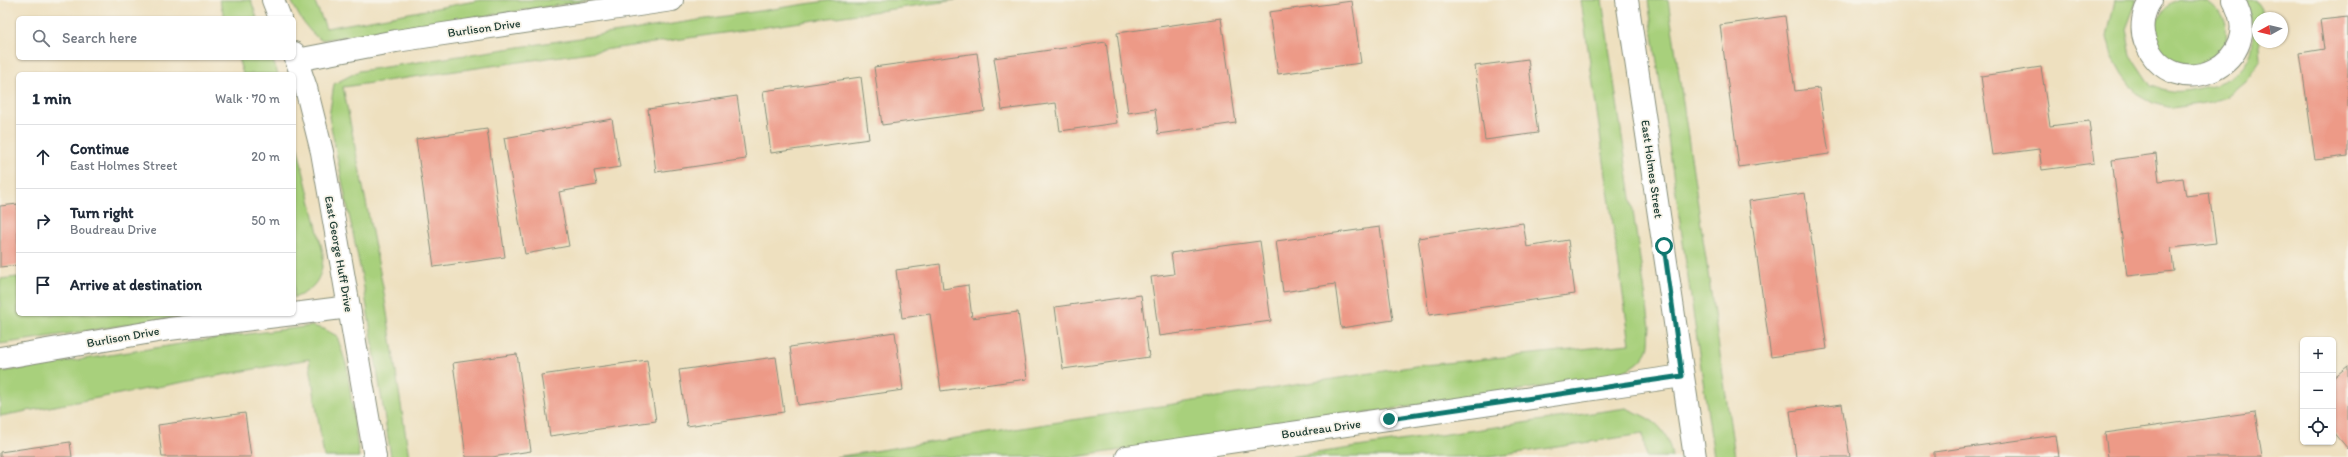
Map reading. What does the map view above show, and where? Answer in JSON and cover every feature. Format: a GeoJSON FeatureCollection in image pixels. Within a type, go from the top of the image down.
{"type":"FeatureCollection","features":[{"type":"Feature","properties":{"kind":"street"},"geometry":{"type":"LineString","coordinates":[[273,0],[279,16]]}},
{"type":"Feature","properties":{"kind":"street","name":"Burlison Drive"},"geometry":{"type":"LineString","coordinates":[[296,56],[672,0]]}},
{"type":"Feature","properties":{"kind":"street","name":"East Holmes Street"},"geometry":{"type":"LineString","coordinates":[[1627,0],[1695,457]]}},
{"type":"Feature","properties":{"kind":"street"},"geometry":{"type":"LineString","coordinates":[[2151,0],[2143,21],[2143,36],[2149,52],[2159,64],[2173,72],[2189,76],[2204,75],[2220,68],[2232,56],[2239,41],[2241,24],[2238,8],[2233,0]]}},
{"type":"Feature","properties":{"kind":"street","name":"East George Huff Drive"},"geometry":{"type":"LineString","coordinates":[[296,60],[322,152],[375,457]]}},
{"type":"Feature","properties":{"kind":"street","name":"Burlison Drive"},"geometry":{"type":"LineString","coordinates":[[296,314],[349,307]]}},
{"type":"Feature","properties":{"kind":"street","name":"Burlison Drive"},"geometry":{"type":"LineString","coordinates":[[0,358],[169,329],[277,316]]}},
{"type":"Feature","properties":{"kind":"street","name":"Boudreau Drive"},"geometry":{"type":"LineString","coordinates":[[1126,457],[1682,376]]}},
{"type":"Feature","properties":{"kind":"green space"},"geometry":{"type":"Polygon","coordinates":[[[219,0],[251,0],[256,16],[224,16],[219,0]]]}},
{"type":"Feature","properties":{"kind":"green space"},"geometry":{"type":"Polygon","coordinates":[[[291,0],[314,0],[326,28],[481,0],[594,0],[321,40],[311,32],[303,22],[291,0]]]}},
{"type":"Feature","properties":{"kind":"green space"},"geometry":{"type":"Polygon","coordinates":[[[833,0],[956,0],[343,87],[383,287],[409,457],[391,457],[363,282],[329,117],[334,84],[359,71],[833,0]]]}},
{"type":"Feature","properties":{"kind":"green space"},"geometry":{"type":"Polygon","coordinates":[[[1581,0],[1602,0],[1650,327],[1648,350],[1641,360],[1633,367],[1600,378],[1075,457],[836,457],[1416,366],[1630,344],[1581,0]]]}},
{"type":"Feature","properties":{"kind":"green space"},"geometry":{"type":"Polygon","coordinates":[[[1648,0],[1668,0],[1735,457],[1714,457],[1648,0]]]}},
{"type":"Feature","properties":{"kind":"green space"},"geometry":{"type":"Polygon","coordinates":[[[2115,0],[2137,0],[2126,29],[2131,56],[2151,86],[2166,90],[2182,91],[2221,82],[2234,75],[2243,67],[2250,56],[2252,44],[2252,48],[2260,48],[2261,60],[2246,81],[2227,97],[2211,102],[2172,108],[2153,103],[2136,93],[2122,74],[2112,56],[2107,37],[2115,0]]]}},
{"type":"Feature","properties":{"kind":"green space"},"geometry":{"type":"Polygon","coordinates":[[[2178,0],[2206,1],[2218,11],[2225,24],[2225,46],[2219,55],[2201,68],[2166,60],[2155,41],[2154,35],[2156,22],[2159,16],[2168,6],[2178,0]]]}},
{"type":"Feature","properties":{"kind":"green space"},"geometry":{"type":"Polygon","coordinates":[[[2244,0],[2255,0],[2261,9],[2261,12],[2252,12],[2252,31],[2250,16],[2244,0]]]}},
{"type":"Feature","properties":{"kind":"green space"},"geometry":{"type":"Polygon","coordinates":[[[239,60],[273,60],[277,72],[242,72],[239,60]]]}},
{"type":"Feature","properties":{"kind":"green space"},"geometry":{"type":"Polygon","coordinates":[[[296,141],[323,253],[322,269],[317,281],[308,291],[296,297],[296,141]]]}},
{"type":"Feature","properties":{"kind":"green space"},"geometry":{"type":"Polygon","coordinates":[[[16,277],[16,316],[185,316],[0,344],[0,279],[16,277]]]}},
{"type":"Feature","properties":{"kind":"green space"},"geometry":{"type":"Polygon","coordinates":[[[312,326],[324,329],[337,336],[347,367],[359,457],[324,457],[309,359],[0,416],[0,372],[232,336],[312,326]]]}},
{"type":"Feature","properties":{"kind":"green space"},"geometry":{"type":"Polygon","coordinates":[[[1626,408],[1644,416],[1657,425],[1670,446],[1672,457],[1646,457],[1643,434],[1491,457],[1289,457],[1626,408]]]}},
{"type":"Feature","properties":{"kind":"building"},"geometry":{"type":"Polygon","coordinates":[[[1352,1],[1361,63],[1278,74],[1269,12],[1352,1]]]}},
{"type":"Feature","properties":{"kind":"building"},"geometry":{"type":"Polygon","coordinates":[[[1785,16],[1795,91],[1819,88],[1829,154],[1739,167],[1720,25],[1785,16]]]}},
{"type":"Feature","properties":{"kind":"building"},"geometry":{"type":"Polygon","coordinates":[[[2348,17],[2348,156],[2315,160],[2300,53],[2324,49],[2320,20],[2348,17]]]}},
{"type":"Feature","properties":{"kind":"building"},"geometry":{"type":"Polygon","coordinates":[[[1221,18],[1236,123],[1158,134],[1155,109],[1128,113],[1117,33],[1221,18]]]}},
{"type":"Feature","properties":{"kind":"building"},"geometry":{"type":"Polygon","coordinates":[[[1106,42],[1117,123],[1060,131],[1056,103],[1002,110],[994,58],[1106,42]]]}},
{"type":"Feature","properties":{"kind":"building"},"geometry":{"type":"Polygon","coordinates":[[[977,53],[985,111],[882,125],[874,67],[977,53]]]}},
{"type":"Feature","properties":{"kind":"building"},"geometry":{"type":"Polygon","coordinates":[[[1528,59],[1538,133],[1485,140],[1475,66],[1528,59]]]}},
{"type":"Feature","properties":{"kind":"building"},"geometry":{"type":"Polygon","coordinates":[[[2041,67],[2050,126],[2089,121],[2094,163],[2042,170],[2039,149],[1992,155],[1981,76],[2041,67]]]}},
{"type":"Feature","properties":{"kind":"building"},"geometry":{"type":"Polygon","coordinates":[[[861,77],[869,139],[771,153],[763,91],[861,77]]]}},
{"type":"Feature","properties":{"kind":"building"},"geometry":{"type":"Polygon","coordinates":[[[737,96],[746,159],[656,172],[648,109],[737,96]]]}},
{"type":"Feature","properties":{"kind":"building"},"geometry":{"type":"Polygon","coordinates":[[[612,119],[620,167],[594,171],[597,185],[559,192],[569,246],[525,254],[504,138],[612,119]]]}},
{"type":"Feature","properties":{"kind":"building"},"geometry":{"type":"Polygon","coordinates":[[[487,129],[505,257],[434,267],[416,139],[487,129]]]}},
{"type":"Feature","properties":{"kind":"building"},"geometry":{"type":"Polygon","coordinates":[[[2156,154],[2159,181],[2183,178],[2186,196],[2209,193],[2216,243],[2171,248],[2174,271],[2127,276],[2112,160],[2156,154]]]}},
{"type":"Feature","properties":{"kind":"building"},"geometry":{"type":"Polygon","coordinates":[[[1805,193],[1827,349],[1771,357],[1749,201],[1805,193]]]}},
{"type":"Feature","properties":{"kind":"building"},"geometry":{"type":"Polygon","coordinates":[[[16,204],[16,265],[0,267],[0,206],[16,204]]]}},
{"type":"Feature","properties":{"kind":"building"},"geometry":{"type":"Polygon","coordinates":[[[1523,223],[1527,247],[1568,240],[1575,294],[1429,315],[1418,238],[1523,223]]]}},
{"type":"Feature","properties":{"kind":"building"},"geometry":{"type":"Polygon","coordinates":[[[1380,227],[1393,320],[1341,328],[1335,284],[1283,292],[1276,241],[1380,227]]]}},
{"type":"Feature","properties":{"kind":"building"},"geometry":{"type":"Polygon","coordinates":[[[1260,241],[1271,321],[1159,336],[1151,277],[1174,274],[1171,253],[1260,241]]]}},
{"type":"Feature","properties":{"kind":"building"},"geometry":{"type":"Polygon","coordinates":[[[940,264],[943,289],[968,285],[972,318],[1018,312],[1027,379],[941,391],[930,314],[902,318],[896,270],[940,264]]]}},
{"type":"Feature","properties":{"kind":"building"},"geometry":{"type":"Polygon","coordinates":[[[1141,295],[1149,357],[1063,369],[1055,307],[1141,295]]]}},
{"type":"Feature","properties":{"kind":"building"},"geometry":{"type":"Polygon","coordinates":[[[895,332],[903,390],[798,405],[790,347],[895,332]]]}},
{"type":"Feature","properties":{"kind":"building"},"geometry":{"type":"Polygon","coordinates":[[[517,354],[531,451],[492,457],[466,457],[453,363],[517,354]]]}},
{"type":"Feature","properties":{"kind":"building"},"geometry":{"type":"Polygon","coordinates":[[[776,357],[784,412],[687,426],[679,370],[776,357]]]}},
{"type":"Feature","properties":{"kind":"building"},"geometry":{"type":"Polygon","coordinates":[[[647,360],[656,421],[550,436],[541,375],[647,360]]]}},
{"type":"Feature","properties":{"kind":"building"},"geometry":{"type":"Polygon","coordinates":[[[2348,366],[2348,449],[2336,435],[2336,376],[2348,366]]]}},
{"type":"Feature","properties":{"kind":"building"},"geometry":{"type":"Polygon","coordinates":[[[1842,404],[1850,457],[1796,457],[1790,411],[1842,404]]]}},
{"type":"Feature","properties":{"kind":"building"},"geometry":{"type":"Polygon","coordinates":[[[2255,412],[2262,457],[2108,457],[2105,433],[2255,412]]]}},
{"type":"Feature","properties":{"kind":"building"},"geometry":{"type":"Polygon","coordinates":[[[245,413],[251,457],[162,457],[158,425],[245,413]]]}},
{"type":"Feature","properties":{"kind":"building"},"geometry":{"type":"Polygon","coordinates":[[[2056,435],[2059,457],[1934,457],[1934,452],[2056,435]]]}},
{"type":"Feature","properties":{"kind":"building"},"geometry":{"type":"Polygon","coordinates":[[[70,442],[72,457],[0,457],[0,452],[70,442]]]}},
{"type":"Feature","properties":{"kind":"route"},"geometry":{"type":"LineString","coordinates":[[1389,419],[1682,376],[1664,246]]}}]}
